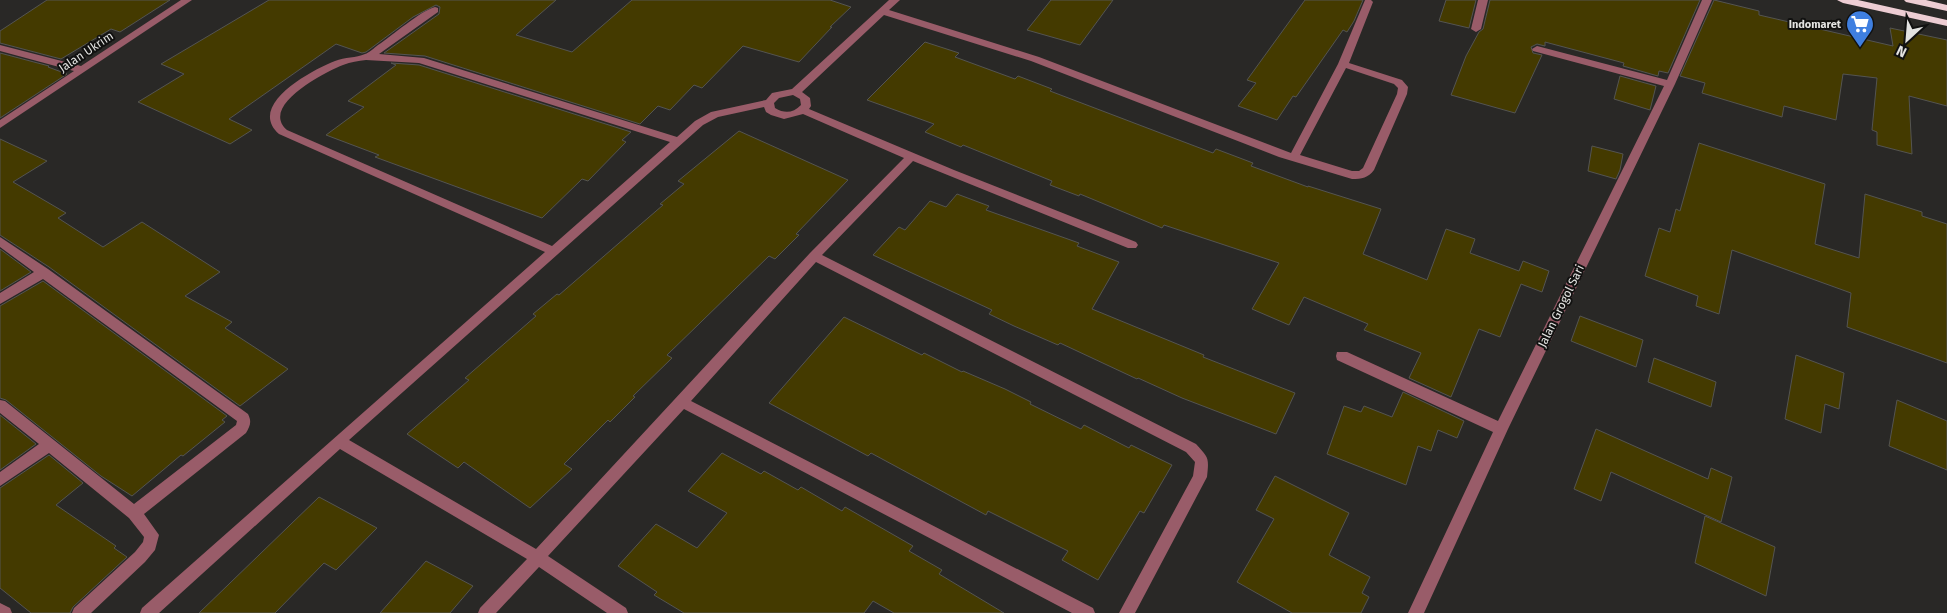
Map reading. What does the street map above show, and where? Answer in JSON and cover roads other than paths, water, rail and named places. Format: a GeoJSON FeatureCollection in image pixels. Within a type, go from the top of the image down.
{"type":"FeatureCollection","features":[{"type":"Feature","properties":{"kind":"highway"},"geometry":{"type":"LineString","coordinates":[[1843,0],[1947,23]]}},
{"type":"Feature","properties":{"kind":"highway"},"geometry":{"type":"LineString","coordinates":[[1910,0],[1947,8]]}},
{"type":"Feature","properties":{"kind":"street","name":"Jalan Ukrim"},"geometry":{"type":"LineString","coordinates":[[0,125],[187,0]]}},
{"type":"Feature","properties":{"kind":"street"},"geometry":{"type":"LineString","coordinates":[[148,613],[678,140],[714,114],[769,103],[776,95],[795,92],[895,0]]}},
{"type":"Feature","properties":{"kind":"street"},"geometry":{"type":"LineString","coordinates":[[1476,29],[1483,0]]}},
{"type":"Feature","properties":{"kind":"street","name":"Jalan Grogol Sari"},"geometry":{"type":"LineString","coordinates":[[1416,613],[1501,429],[1670,84],[1707,0]]}},
{"type":"Feature","properties":{"kind":"street"},"geometry":{"type":"LineString","coordinates":[[1294,157],[1343,64],[1368,2]]}},
{"type":"Feature","properties":{"kind":"street"},"geometry":{"type":"LineString","coordinates":[[369,56],[435,10]]}},
{"type":"Feature","properties":{"kind":"street"},"geometry":{"type":"LineString","coordinates":[[882,11],[1035,59],[1294,157],[1352,175],[1362,175],[1368,170],[1402,94],[1403,87],[1398,82],[1343,64]]}},
{"type":"Feature","properties":{"kind":"street"},"geometry":{"type":"LineString","coordinates":[[0,48],[82,70]]}},
{"type":"Feature","properties":{"kind":"street"},"geometry":{"type":"LineString","coordinates":[[1537,49],[1670,84]]}},
{"type":"Feature","properties":{"kind":"street"},"geometry":{"type":"LineString","coordinates":[[553,251],[283,132],[276,125],[274,117],[279,103],[293,90],[329,66],[347,60],[369,56],[420,60],[678,140]]}},
{"type":"Feature","properties":{"kind":"street"},"geometry":{"type":"LineString","coordinates":[[769,103],[770,110],[780,115],[792,115],[803,110],[806,106],[805,98],[795,92]]}},
{"type":"Feature","properties":{"kind":"street"},"geometry":{"type":"LineString","coordinates":[[803,110],[1132,245]]}},
{"type":"Feature","properties":{"kind":"street"},"geometry":{"type":"LineString","coordinates":[[486,613],[682,402],[814,256],[912,156]]}},
{"type":"Feature","properties":{"kind":"street"},"geometry":{"type":"LineString","coordinates":[[0,241],[242,418],[244,423],[241,429],[134,514]]}},
{"type":"Feature","properties":{"kind":"street"},"geometry":{"type":"LineString","coordinates":[[814,256],[1191,448],[1202,460],[1200,477],[1127,613]]}},
{"type":"Feature","properties":{"kind":"street"},"geometry":{"type":"LineString","coordinates":[[0,300],[44,272]]}},
{"type":"Feature","properties":{"kind":"street"},"geometry":{"type":"LineString","coordinates":[[1342,356],[1501,429]]}},
{"type":"Feature","properties":{"kind":"street"},"geometry":{"type":"LineString","coordinates":[[682,402],[1087,613]]}},
{"type":"Feature","properties":{"kind":"street"},"geometry":{"type":"LineString","coordinates":[[0,405],[134,514],[152,535],[150,545],[140,557],[80,613]]}},
{"type":"Feature","properties":{"kind":"street"},"geometry":{"type":"LineString","coordinates":[[339,441],[537,557],[620,613]]}},
{"type":"Feature","properties":{"kind":"street"},"geometry":{"type":"LineString","coordinates":[[0,480],[50,444]]}},
{"type":"Feature","properties":{"kind":"street"},"geometry":{"type":"LineString","coordinates":[[0,610],[4,613]]}},
{"type":"Feature","properties":{"kind":"place","name":"Indomaret"},"geometry":{"type":"Point","coordinates":[1860,48]}}]}
